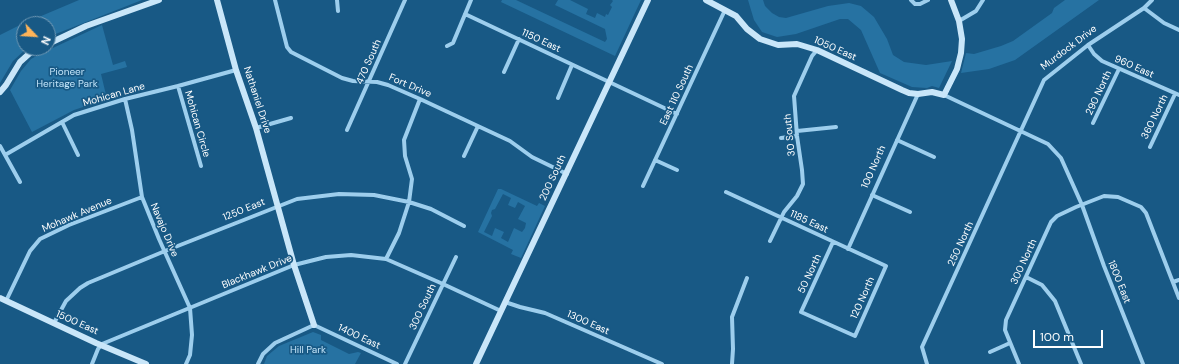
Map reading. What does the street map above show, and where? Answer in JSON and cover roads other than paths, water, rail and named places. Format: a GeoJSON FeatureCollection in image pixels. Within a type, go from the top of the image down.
{"type":"FeatureCollection","features":[{"type":"Feature","properties":{"kind":"street"},"geometry":{"type":"LineString","coordinates":[[56,40],[86,26],[159,0]]}},
{"type":"Feature","properties":{"kind":"street","name":"Nathaniel Drive"},"geometry":{"type":"LineString","coordinates":[[217,0],[236,70],[256,128],[294,265],[314,325]]}},
{"type":"Feature","properties":{"kind":"street","name":"Fort Drive"},"geometry":{"type":"LineString","coordinates":[[275,0],[287,47],[291,52],[342,78],[353,81],[377,82],[388,85],[420,99],[510,141],[532,157],[567,174]]}},
{"type":"Feature","properties":{"kind":"street"},"geometry":{"type":"LineString","coordinates":[[337,0],[338,12]]}},
{"type":"Feature","properties":{"kind":"street","name":"470 South"},"geometry":{"type":"LineString","coordinates":[[347,130],[405,0]]}},
{"type":"Feature","properties":{"kind":"street"},"geometry":{"type":"LineString","coordinates":[[447,46],[453,43],[472,0]]}},
{"type":"Feature","properties":{"kind":"street","name":"200 South"},"geometry":{"type":"LineString","coordinates":[[476,364],[648,0]]}},
{"type":"Feature","properties":{"kind":"street","name":"1050 East"},"geometry":{"type":"LineString","coordinates":[[706,0],[736,16],[747,29],[760,39],[778,45],[797,44],[817,50],[902,90],[918,94],[932,92],[944,95]]}},
{"type":"Feature","properties":{"kind":"street"},"geometry":{"type":"LineString","coordinates":[[911,0],[915,4],[920,4],[928,0]]}},
{"type":"Feature","properties":{"kind":"street"},"geometry":{"type":"LineString","coordinates":[[951,0],[962,32],[961,53],[957,69],[944,95],[1048,144],[1061,158],[1082,205]]}},
{"type":"Feature","properties":{"kind":"street"},"geometry":{"type":"LineString","coordinates":[[959,21],[976,11],[983,0]]}},
{"type":"Feature","properties":{"kind":"street","name":"Murdock Drive"},"geometry":{"type":"LineString","coordinates":[[1021,131],[1044,80],[1088,45],[1144,8],[1152,0]]}},
{"type":"Feature","properties":{"kind":"street"},"geometry":{"type":"LineString","coordinates":[[1144,8],[1164,24],[1179,30]]}},
{"type":"Feature","properties":{"kind":"street","name":"East 110 South"},"geometry":{"type":"LineString","coordinates":[[643,186],[725,10]]}},
{"type":"Feature","properties":{"kind":"street","name":"1150 East"},"geometry":{"type":"LineString","coordinates":[[465,14],[677,114]]}},
{"type":"Feature","properties":{"kind":"street"},"geometry":{"type":"LineString","coordinates":[[504,72],[519,39]]}},
{"type":"Feature","properties":{"kind":"street","name":"960 East"},"geometry":{"type":"LineString","coordinates":[[1088,45],[1094,54],[1102,61],[1177,95]]}},
{"type":"Feature","properties":{"kind":"street","name":"30 South"},"geometry":{"type":"LineString","coordinates":[[770,241],[781,218],[797,196],[803,184],[794,96],[812,56],[817,50]]}},
{"type":"Feature","properties":{"kind":"street"},"geometry":{"type":"LineString","coordinates":[[0,92],[10,80],[20,62],[27,56]]}},
{"type":"Feature","properties":{"kind":"street"},"geometry":{"type":"LineString","coordinates":[[558,98],[572,65]]}},
{"type":"Feature","properties":{"kind":"street","name":"290 North"},"geometry":{"type":"LineString","coordinates":[[1094,123],[1119,69]]}},
{"type":"Feature","properties":{"kind":"street","name":"Mohican Lane"},"geometry":{"type":"LineString","coordinates":[[5,155],[74,115],[125,99],[236,70]]}},
{"type":"Feature","properties":{"kind":"street","name":"Mohican Circle"},"geometry":{"type":"LineString","coordinates":[[178,86],[201,166]]}},
{"type":"Feature","properties":{"kind":"street","name":"100 North"},"geometry":{"type":"LineString","coordinates":[[848,248],[918,94]]}},
{"type":"Feature","properties":{"kind":"street","name":"360 North"},"geometry":{"type":"LineString","coordinates":[[1150,147],[1177,95]]}},
{"type":"Feature","properties":{"kind":"street","name":"Navajo Drive"},"geometry":{"type":"LineString","coordinates":[[125,99],[132,130],[142,197],[190,308],[192,334],[190,355],[186,364]]}},
{"type":"Feature","properties":{"kind":"street"},"geometry":{"type":"LineString","coordinates":[[386,259],[399,233],[409,202],[412,179],[405,156],[404,140],[420,99]]}},
{"type":"Feature","properties":{"kind":"street"},"geometry":{"type":"LineString","coordinates":[[256,128],[291,118]]}},
{"type":"Feature","properties":{"kind":"street"},"geometry":{"type":"LineString","coordinates":[[62,122],[78,155]]}},
{"type":"Feature","properties":{"kind":"street"},"geometry":{"type":"LineString","coordinates":[[464,156],[478,126]]}},
{"type":"Feature","properties":{"kind":"street"},"geometry":{"type":"LineString","coordinates":[[797,131],[836,127]]}},
{"type":"Feature","properties":{"kind":"street","name":"250 North"},"geometry":{"type":"LineString","coordinates":[[927,364],[922,347],[1021,131]]}},
{"type":"Feature","properties":{"kind":"street"},"geometry":{"type":"LineString","coordinates":[[781,138],[797,136]]}},
{"type":"Feature","properties":{"kind":"street"},"geometry":{"type":"LineString","coordinates":[[897,140],[934,158]]}},
{"type":"Feature","properties":{"kind":"street"},"geometry":{"type":"LineString","coordinates":[[0,146],[20,182]]}},
{"type":"Feature","properties":{"kind":"street"},"geometry":{"type":"LineString","coordinates":[[655,160],[677,170]]}},
{"type":"Feature","properties":{"kind":"street","name":"1185 East"},"geometry":{"type":"LineString","coordinates":[[726,192],[886,266]]}},
{"type":"Feature","properties":{"kind":"street","name":"1250 East"},"geometry":{"type":"LineString","coordinates":[[54,323],[66,301],[88,283],[278,205],[297,199],[340,194],[374,195],[409,202],[431,209],[464,226]]}},
{"type":"Feature","properties":{"kind":"street"},"geometry":{"type":"LineString","coordinates":[[872,195],[910,212]]}},
{"type":"Feature","properties":{"kind":"street","name":"300 North"},"geometry":{"type":"LineString","coordinates":[[1019,364],[1005,330],[1006,320],[1051,222],[1057,216],[1082,205],[1104,196],[1118,197],[1141,207],[1146,213],[1179,298]]}},
{"type":"Feature","properties":{"kind":"street","name":"Mohawk Avenue"},"geometry":{"type":"LineString","coordinates":[[3,300],[30,250],[40,239],[69,225],[142,197]]}},
{"type":"Feature","properties":{"kind":"street","name":"1800 East"},"geometry":{"type":"LineString","coordinates":[[1082,205],[1104,266],[1143,364]]}},
{"type":"Feature","properties":{"kind":"street","name":"50 North"},"geometry":{"type":"LineString","coordinates":[[833,242],[801,312],[855,336]]}},
{"type":"Feature","properties":{"kind":"street","name":"Blackhawk Drive"},"geometry":{"type":"LineString","coordinates":[[102,344],[294,265],[326,257],[351,255],[386,259],[443,284]]}},
{"type":"Feature","properties":{"kind":"street","name":"300 South"},"geometry":{"type":"LineString","coordinates":[[405,364],[456,257]]}},
{"type":"Feature","properties":{"kind":"street","name":"120 North"},"geometry":{"type":"LineString","coordinates":[[855,336],[886,266]]}},
{"type":"Feature","properties":{"kind":"street"},"geometry":{"type":"LineString","coordinates":[[1026,277],[1042,285],[1055,301],[1081,364]]}},
{"type":"Feature","properties":{"kind":"street"},"geometry":{"type":"LineString","coordinates":[[732,364],[732,317],[747,278]]}},
{"type":"Feature","properties":{"kind":"street"},"geometry":{"type":"LineString","coordinates":[[1172,282],[1179,280]]}},
{"type":"Feature","properties":{"kind":"street"},"geometry":{"type":"LineString","coordinates":[[443,284],[501,311]]}},
{"type":"Feature","properties":{"kind":"street","name":"1500 East"},"geometry":{"type":"LineString","coordinates":[[3,300],[96,343],[102,344],[146,364]]}},
{"type":"Feature","properties":{"kind":"street","name":"1300 East"},"geometry":{"type":"LineString","coordinates":[[505,302],[520,307],[545,312],[662,364]]}},
{"type":"Feature","properties":{"kind":"street"},"geometry":{"type":"LineString","coordinates":[[258,364],[263,354],[275,343],[314,325]]}},
{"type":"Feature","properties":{"kind":"street","name":"1400 East"},"geometry":{"type":"LineString","coordinates":[[314,325],[397,364]]}},
{"type":"Feature","properties":{"kind":"street"},"geometry":{"type":"LineString","coordinates":[[990,352],[1010,343]]}},
{"type":"Feature","properties":{"kind":"street"},"geometry":{"type":"LineString","coordinates":[[92,364],[98,349],[102,344]]}},
{"type":"Feature","properties":{"kind":"park label","name":"Pioneer Heritage Park"},"geometry":{"type":"Point","coordinates":[67,78]}},
{"type":"Feature","properties":{"kind":"park label","name":"Hill Park"},"geometry":{"type":"Point","coordinates":[308,350]}}]}
